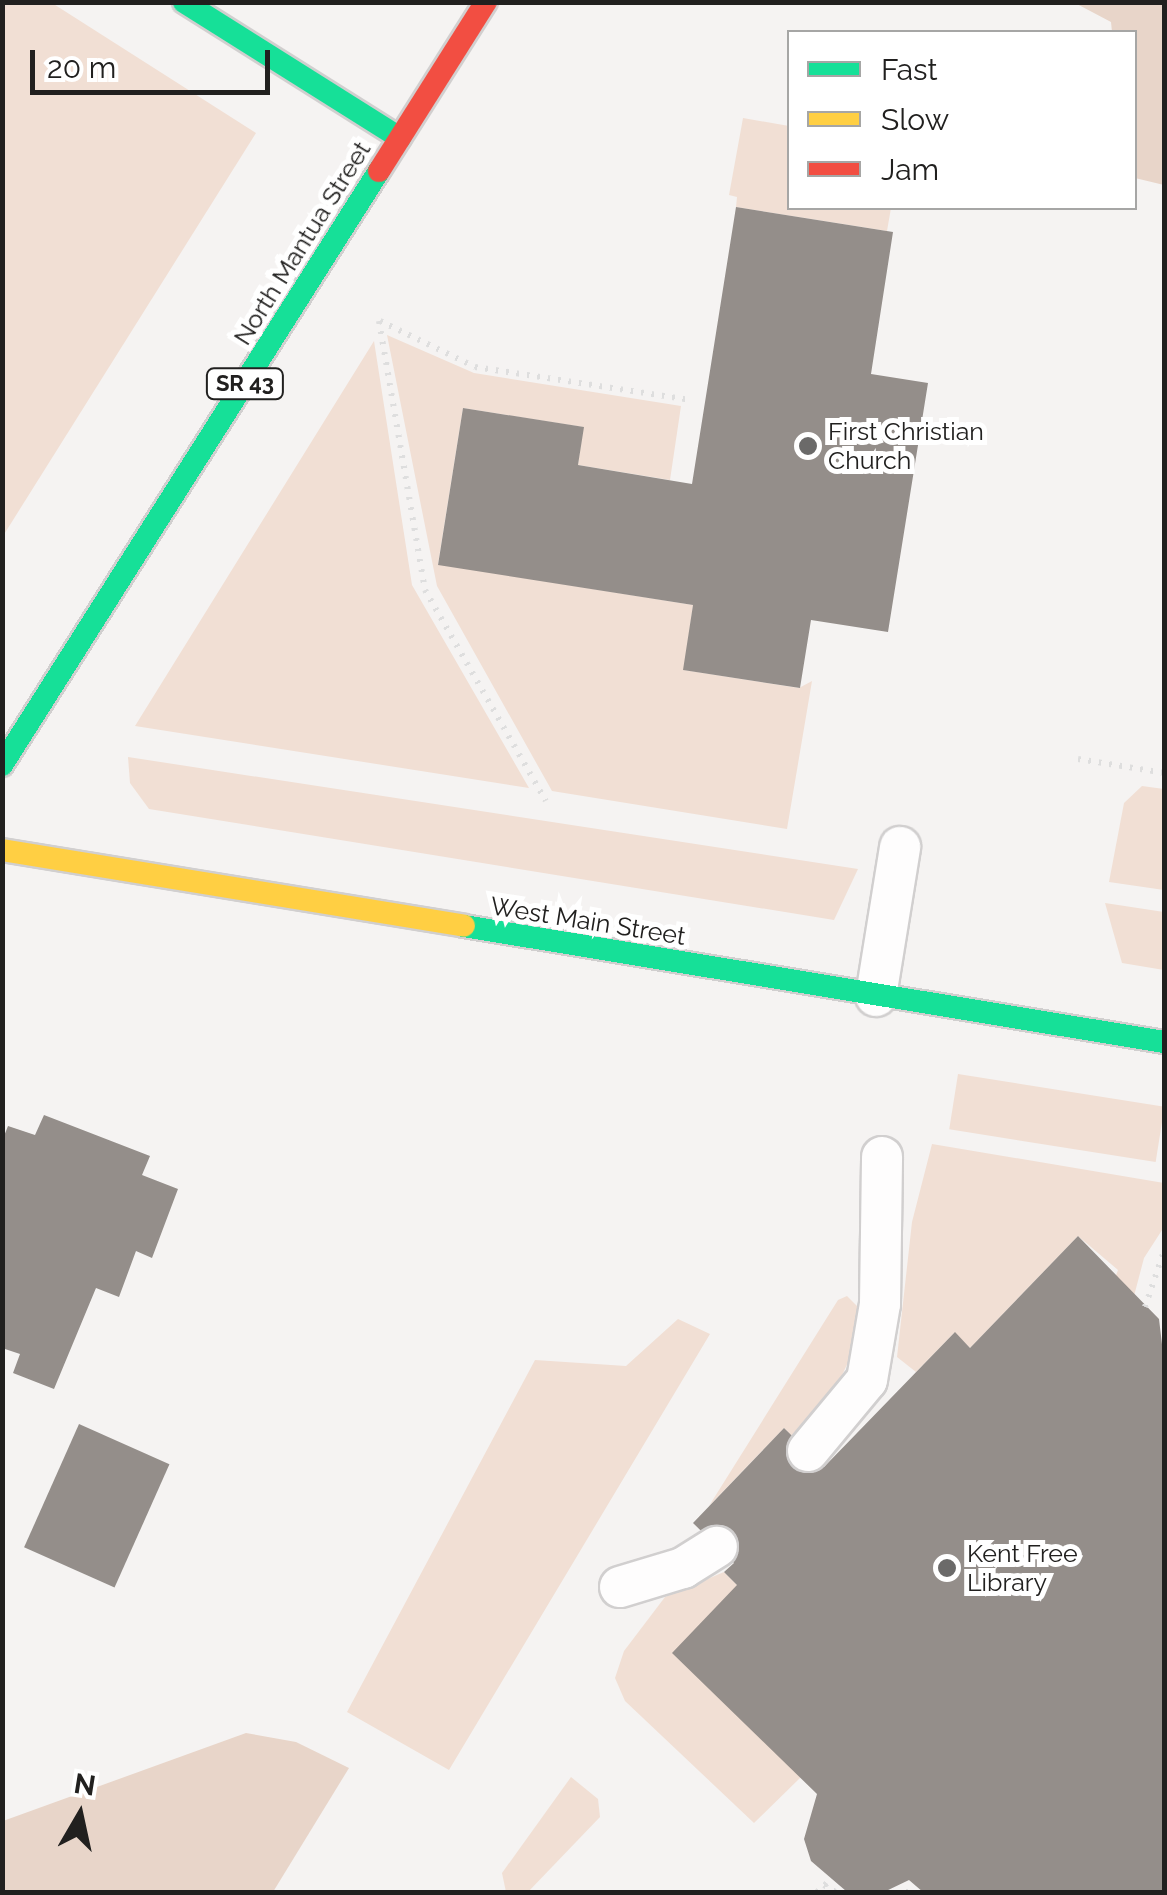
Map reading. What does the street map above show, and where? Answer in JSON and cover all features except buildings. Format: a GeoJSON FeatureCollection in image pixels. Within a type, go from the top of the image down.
{"type":"FeatureCollection","features":[{"type":"Feature","properties":{"kind":"main road"},"geometry":{"type":"LineString","coordinates":[[184,2],[400,138]]}},
{"type":"Feature","properties":{"kind":"main road","name":"North Mantua Street"},"geometry":{"type":"LineString","coordinates":[[2,765],[486,2]]}},
{"type":"Feature","properties":{"kind":"main road","name":"West Main Street"},"geometry":{"type":"LineString","coordinates":[[2,850],[1164,1042]]}},
{"type":"Feature","properties":{"kind":"lane"},"geometry":{"type":"LineString","coordinates":[[876,996],[900,847]]}},
{"type":"Feature","properties":{"kind":"lane"},"geometry":{"type":"LineString","coordinates":[[808,1451],[868,1380],[880,1304],[882,1158]]}},
{"type":"Feature","properties":{"kind":"lane"},"geometry":{"type":"LineString","coordinates":[[620,1587],[683,1568],[717,1547]]}},
{"type":"Feature","properties":{"kind":"path"},"geometry":{"type":"LineString","coordinates":[[546,800],[424,590],[378,320],[475,367],[691,400]]}},
{"type":"Feature","properties":{"kind":"path"},"geometry":{"type":"LineString","coordinates":[[1078,759],[1164,773]]}},
{"type":"Feature","properties":{"kind":"path"},"geometry":{"type":"LineString","coordinates":[[1145,1307],[1164,1251]]}},
{"type":"Feature","properties":{"kind":"path"},"geometry":{"type":"LineString","coordinates":[[817,1892],[826,1883],[835,1892]]}},
{"type":"Feature","properties":{"kind":"shaded area"},"geometry":{"type":"Polygon","coordinates":[[[3,2],[52,3],[256,133],[3,536],[3,2]]]}},
{"type":"Feature","properties":{"kind":"shaded area"},"geometry":{"type":"Polygon","coordinates":[[[1075,3],[1164,3],[1164,185],[1137,178],[1137,30],[1112,30],[1111,22],[1075,3]]]}},
{"type":"Feature","properties":{"kind":"shaded area"},"geometry":{"type":"Polygon","coordinates":[[[743,118],[787,126],[787,210],[891,210],[887,231],[736,207],[737,197],[729,195],[743,118]]]}},
{"type":"Feature","properties":{"kind":"shaded area"},"geometry":{"type":"Polygon","coordinates":[[[387,335],[474,373],[681,406],[670,480],[578,465],[583,427],[463,408],[438,564],[693,605],[684,670],[799,688],[812,681],[787,829],[552,791],[437,586],[387,335]]]}},
{"type":"Feature","properties":{"kind":"shaded area"},"geometry":{"type":"Polygon","coordinates":[[[374,341],[412,585],[529,788],[135,726],[374,341]]]}},
{"type":"Feature","properties":{"kind":"shaded area"},"geometry":{"type":"Polygon","coordinates":[[[128,757],[858,869],[834,920],[149,809],[130,783],[128,757]]]}},
{"type":"Feature","properties":{"kind":"shaded area"},"geometry":{"type":"Polygon","coordinates":[[[1142,786],[1164,789],[1164,890],[1109,882],[1124,803],[1142,786]]]}},
{"type":"Feature","properties":{"kind":"shaded area"},"geometry":{"type":"Polygon","coordinates":[[[1105,903],[1164,912],[1164,970],[1122,963],[1105,903]]]}},
{"type":"Feature","properties":{"kind":"shaded area"},"geometry":{"type":"Polygon","coordinates":[[[958,1074],[1164,1107],[1156,1162],[949,1129],[958,1074]]]}},
{"type":"Feature","properties":{"kind":"shaded area"},"geometry":{"type":"Polygon","coordinates":[[[932,1144],[1164,1183],[1164,1227],[1144,1258],[1134,1296],[1115,1278],[1118,1270],[1078,1236],[970,1348],[954,1333],[916,1372],[897,1357],[912,1222],[932,1144]]]}},
{"type":"Feature","properties":{"kind":"shaded area"},"geometry":{"type":"Polygon","coordinates":[[[847,1296],[858,1307],[851,1356],[837,1386],[792,1436],[784,1428],[709,1506],[838,1300],[847,1296]]]}},
{"type":"Feature","properties":{"kind":"shaded area"},"geometry":{"type":"Polygon","coordinates":[[[678,1319],[710,1334],[449,1770],[347,1712],[535,1360],[626,1366],[678,1319]]]}},
{"type":"Feature","properties":{"kind":"shaded area"},"geometry":{"type":"Polygon","coordinates":[[[724,1572],[737,1585],[801,1777],[754,1823],[625,1701],[615,1678],[624,1651],[665,1597],[724,1572]]]}},
{"type":"Feature","properties":{"kind":"shaded area"},"geometry":{"type":"Polygon","coordinates":[[[246,1733],[296,1742],[349,1768],[273,1892],[3,1892],[3,1821],[246,1733]]]}},
{"type":"Feature","properties":{"kind":"shaded area"},"geometry":{"type":"Polygon","coordinates":[[[571,1777],[598,1799],[600,1817],[528,1892],[506,1892],[502,1873],[571,1777]]]}},
{"type":"Feature","properties":{"kind":"traffic: fast"},"geometry":{"type":"LineString","coordinates":[[184,2],[400,138]]}},
{"type":"Feature","properties":{"kind":"traffic: fast"},"geometry":{"type":"LineString","coordinates":[[2,765],[379,171]]}},
{"type":"Feature","properties":{"kind":"traffic: fast"},"geometry":{"type":"LineString","coordinates":[[464,926],[1164,1042]]}},
{"type":"Feature","properties":{"kind":"traffic: slow"},"geometry":{"type":"LineString","coordinates":[[2,850],[464,926]]}},
{"type":"Feature","properties":{"kind":"traffic: jam"},"geometry":{"type":"LineString","coordinates":[[379,171],[486,2]]}},
{"type":"Feature","properties":{"kind":"place","name":"First Christian Church"},"geometry":{"type":"Point","coordinates":[808,446]}},
{"type":"Feature","properties":{"kind":"place","name":"Kent Free Library"},"geometry":{"type":"Point","coordinates":[947,1568]}}]}
